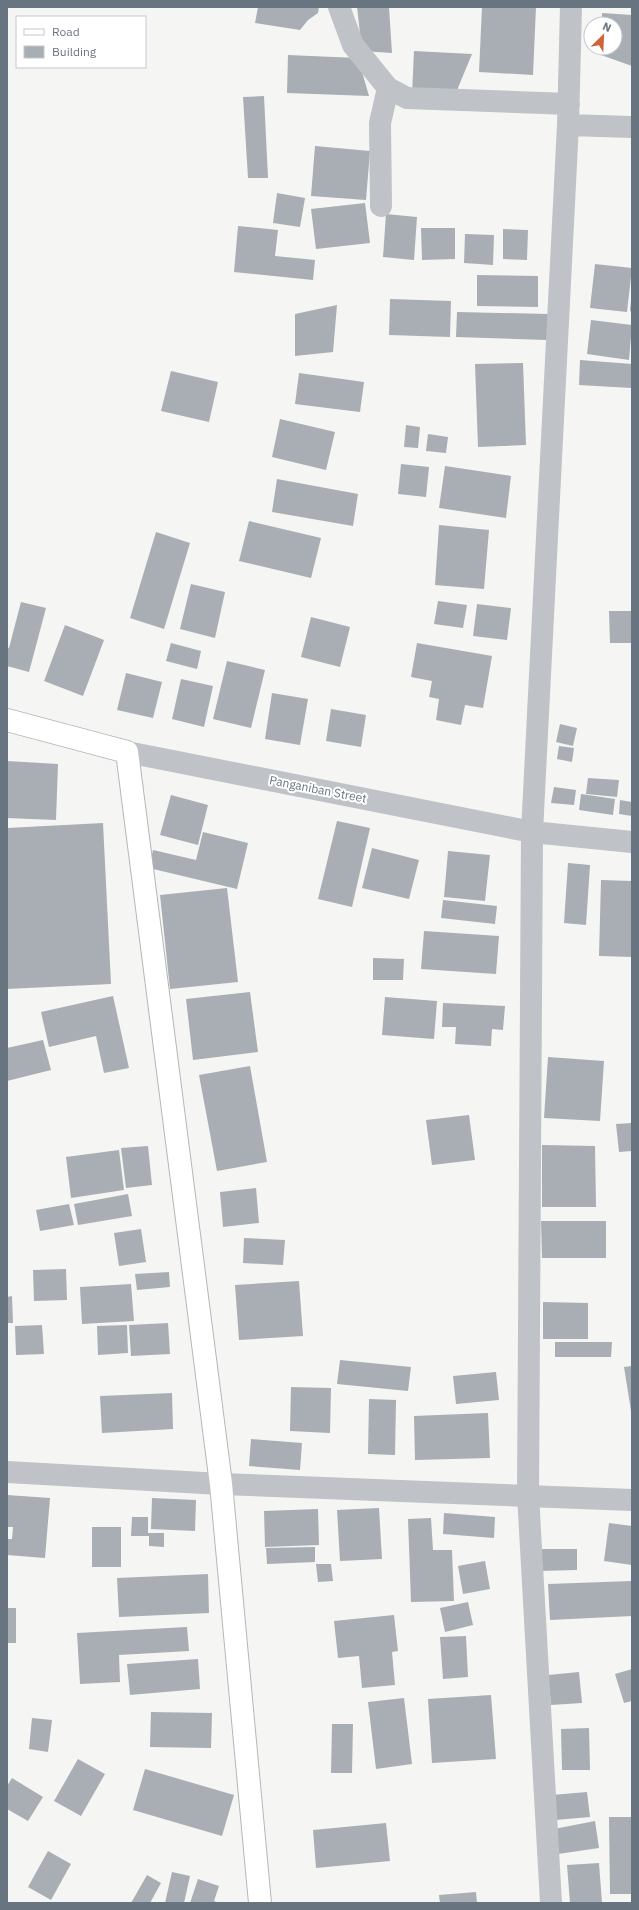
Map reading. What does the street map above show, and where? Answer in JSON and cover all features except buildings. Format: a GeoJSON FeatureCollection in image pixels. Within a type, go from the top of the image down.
{"type":"FeatureCollection","features":[{"type":"Feature","properties":{"kind":"main road","name":"Panganiban Street"},"geometry":{"type":"LineString","coordinates":[[7,720],[127,752]]}},
{"type":"Feature","properties":{"kind":"main road"},"geometry":{"type":"LineString","coordinates":[[127,752],[221,1484],[260,1903]]}},
{"type":"Feature","properties":{"kind":"street"},"geometry":{"type":"LineString","coordinates":[[339,7],[353,45],[388,88],[407,98],[569,104]]}},
{"type":"Feature","properties":{"kind":"street"},"geometry":{"type":"LineString","coordinates":[[551,1903],[528,1495],[532,832],[569,104],[571,7]]}},
{"type":"Feature","properties":{"kind":"street"},"geometry":{"type":"LineString","coordinates":[[381,206],[380,123],[388,88]]}},
{"type":"Feature","properties":{"kind":"street"},"geometry":{"type":"LineString","coordinates":[[568,125],[632,127]]}},
{"type":"Feature","properties":{"kind":"street","name":"Panganiban Street"},"geometry":{"type":"LineString","coordinates":[[127,752],[532,832],[632,842]]}},
{"type":"Feature","properties":{"kind":"street"},"geometry":{"type":"LineString","coordinates":[[7,1472],[221,1484],[632,1500]]}}]}
